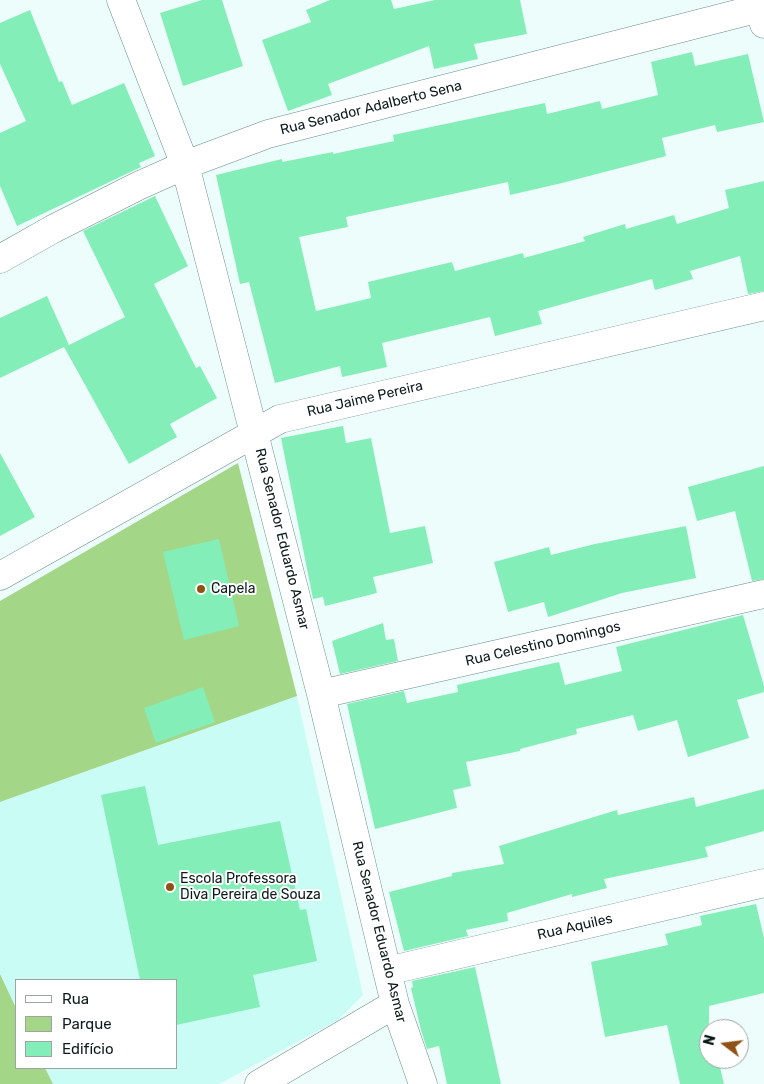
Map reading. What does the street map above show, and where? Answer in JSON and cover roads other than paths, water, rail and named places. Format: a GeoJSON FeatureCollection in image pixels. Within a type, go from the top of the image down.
{"type":"FeatureCollection","features":[{"type":"Feature","properties":{"kind":"street","name":"Rua Senador Eduardo Asmar"},"geometry":{"type":"LineString","coordinates":[[121,0],[185,165],[321,694],[395,1004],[422,1084]]}},
{"type":"Feature","properties":{"kind":"street","name":"Rua Senador Adalberto Sena"},"geometry":{"type":"LineString","coordinates":[[0,260],[53,229],[185,165],[268,134],[762,16]]}},
{"type":"Feature","properties":{"kind":"street","name":"Rua Jaime Pereira"},"geometry":{"type":"LineString","coordinates":[[0,576],[280,419],[764,306]]}},
{"type":"Feature","properties":{"kind":"street","name":"Rua Celestino Domingos"},"geometry":{"type":"LineString","coordinates":[[321,694],[764,594]]}},
{"type":"Feature","properties":{"kind":"street","name":"Rua Aquiles"},"geometry":{"type":"LineString","coordinates":[[387,971],[764,883]]}},
{"type":"Feature","properties":{"kind":"street"},"geometry":{"type":"LineString","coordinates":[[258,1084],[395,1004]]}},
{"type":"Feature","properties":{"kind":"place","name":"Capela"},"geometry":{"type":"Point","coordinates":[201,589]}},
{"type":"Feature","properties":{"kind":"place","name":"Escola Professora Diva Pereira de Souza"},"geometry":{"type":"Point","coordinates":[170,887]}}]}
